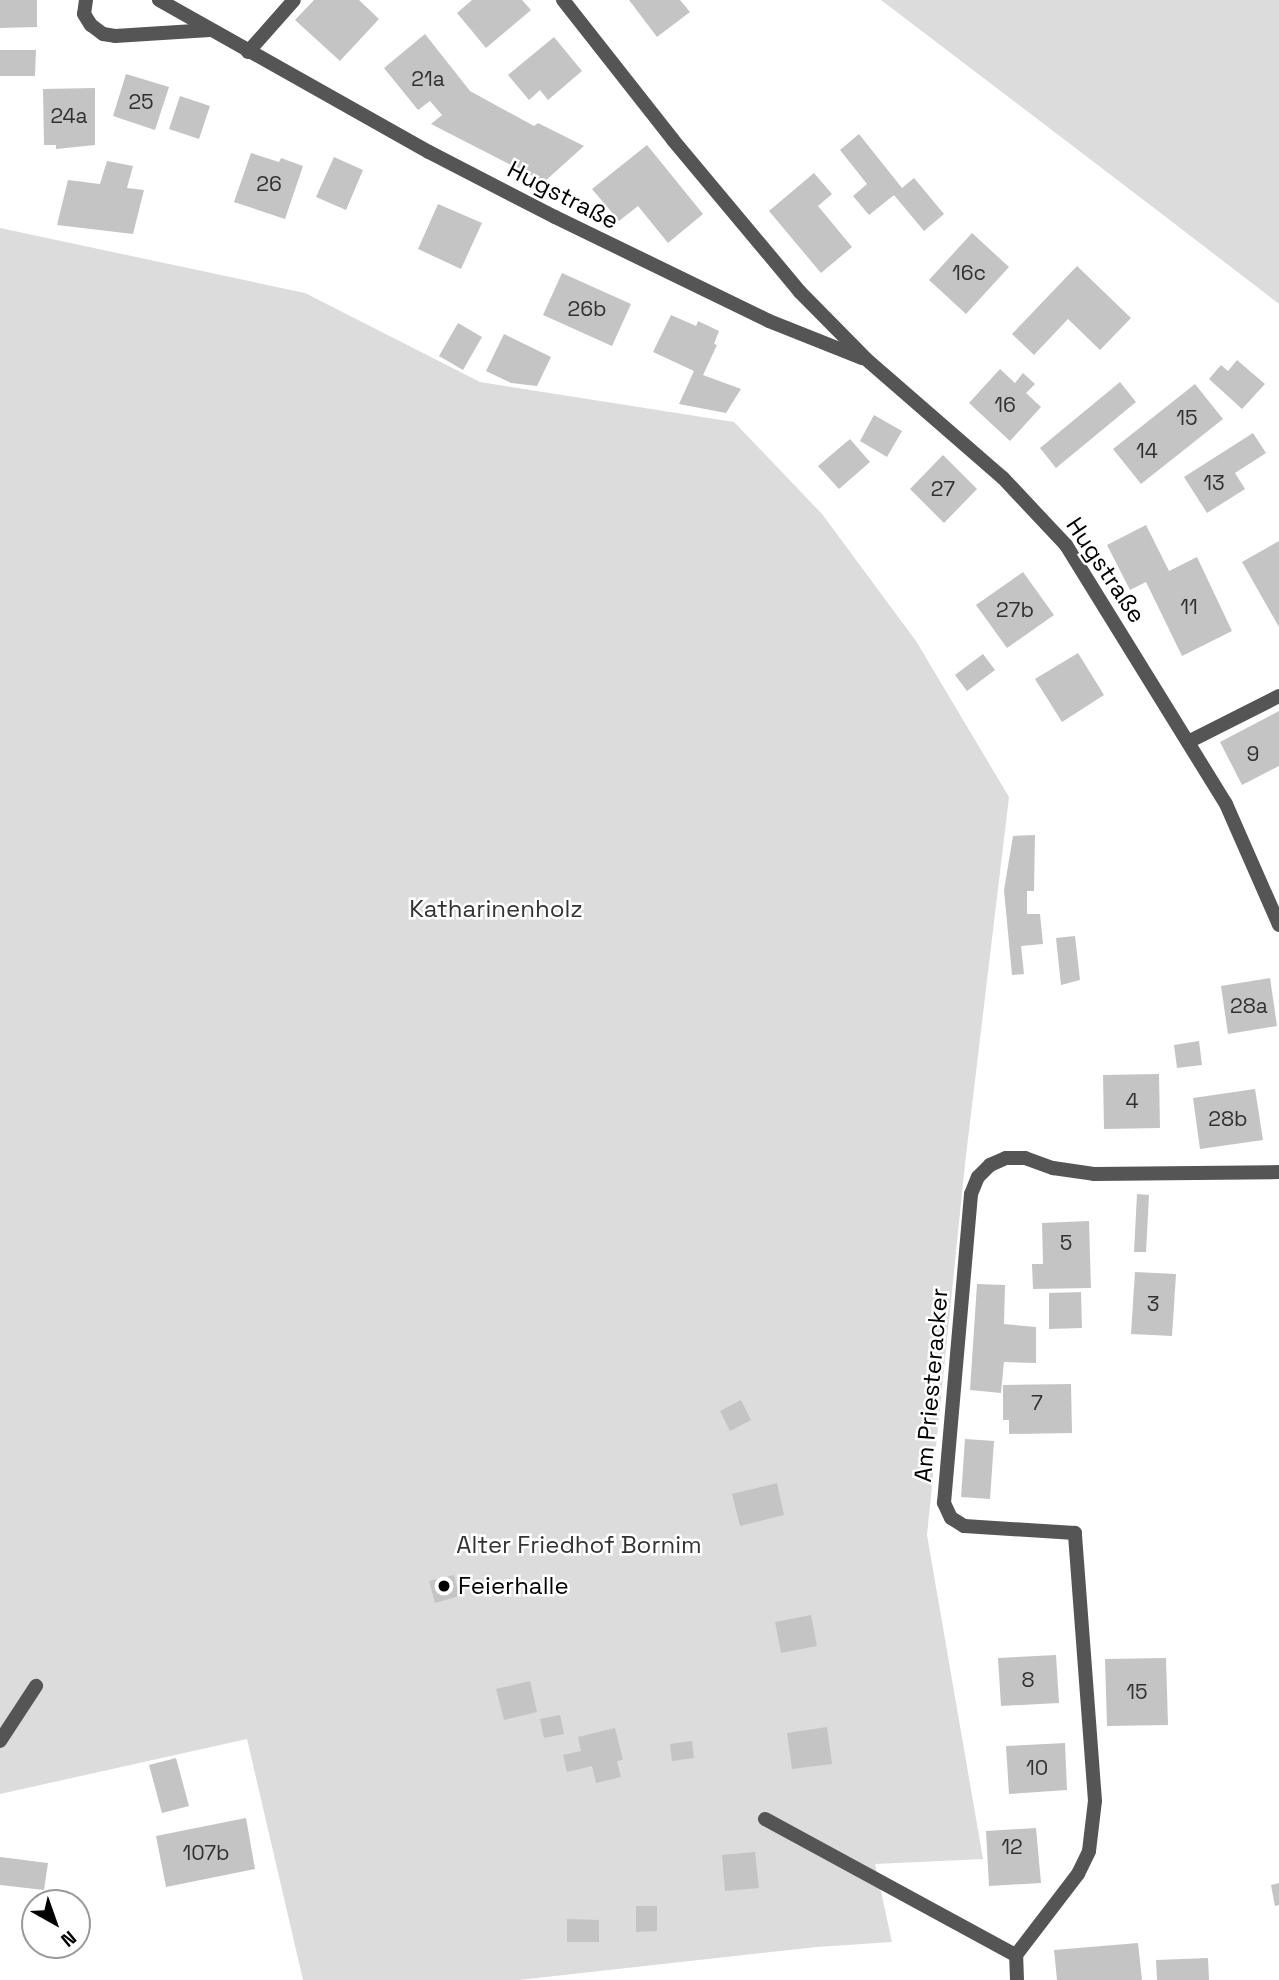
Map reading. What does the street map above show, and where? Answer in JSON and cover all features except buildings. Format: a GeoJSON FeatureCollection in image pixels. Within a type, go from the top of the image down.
{"type":"FeatureCollection","features":[{"type":"Feature","properties":{"kind":"street"},"geometry":{"type":"LineString","coordinates":[[86,0],[84,14],[91,25],[103,34],[115,36],[211,30]]}},
{"type":"Feature","properties":{"kind":"street","name":"Hugstraße"},"geometry":{"type":"LineString","coordinates":[[159,0],[429,152],[555,217],[769,321],[866,359]]}},
{"type":"Feature","properties":{"kind":"street"},"geometry":{"type":"LineString","coordinates":[[248,52],[294,0]]}},
{"type":"Feature","properties":{"kind":"street","name":"Hugstraße"},"geometry":{"type":"LineString","coordinates":[[563,0],[778,267],[866,359],[932,414],[1050,525],[1066,545],[1226,804],[1279,925]]}},
{"type":"Feature","properties":{"kind":"street"},"geometry":{"type":"LineString","coordinates":[[1188,742],[1279,696]]}},
{"type":"Feature","properties":{"kind":"street","name":"Am Priesteracker"},"geometry":{"type":"LineString","coordinates":[[1016,1955],[1078,1874],[1089,1851],[1095,1801],[1075,1534],[964,1526],[951,1518],[944,1503],[971,1194],[978,1177],[990,1165],[1006,1158],[1025,1158],[1053,1168],[1094,1174],[1279,1172]]}},
{"type":"Feature","properties":{"kind":"street"},"geometry":{"type":"LineString","coordinates":[[0,1741],[36,1686]]}},
{"type":"Feature","properties":{"kind":"street"},"geometry":{"type":"LineString","coordinates":[[765,1819],[1016,1955],[1017,1980]]}},
{"type":"Feature","properties":{"kind":"green space"},"geometry":{"type":"Polygon","coordinates":[[[881,0],[1279,0],[1279,304],[1162,214],[881,0]]]}},
{"type":"Feature","properties":{"kind":"green space","name":"Katharinenholz"},"geometry":{"type":"Polygon","coordinates":[[[0,228],[305,293],[480,382],[734,422],[822,514],[916,641],[1009,797],[965,1164],[927,1535],[983,1859],[875,1864],[892,1942],[817,1947],[519,1980],[303,1980],[247,1739],[0,1794],[0,228]]]}},
{"type":"Feature","properties":{"kind":"place","name":"Feierhalle"},"geometry":{"type":"Point","coordinates":[444,1586]}},
{"type":"Feature","properties":{"kind":"park label","name":"Alter Friedhof Bornim"},"geometry":{"type":"Point","coordinates":[579,1545]}}]}
